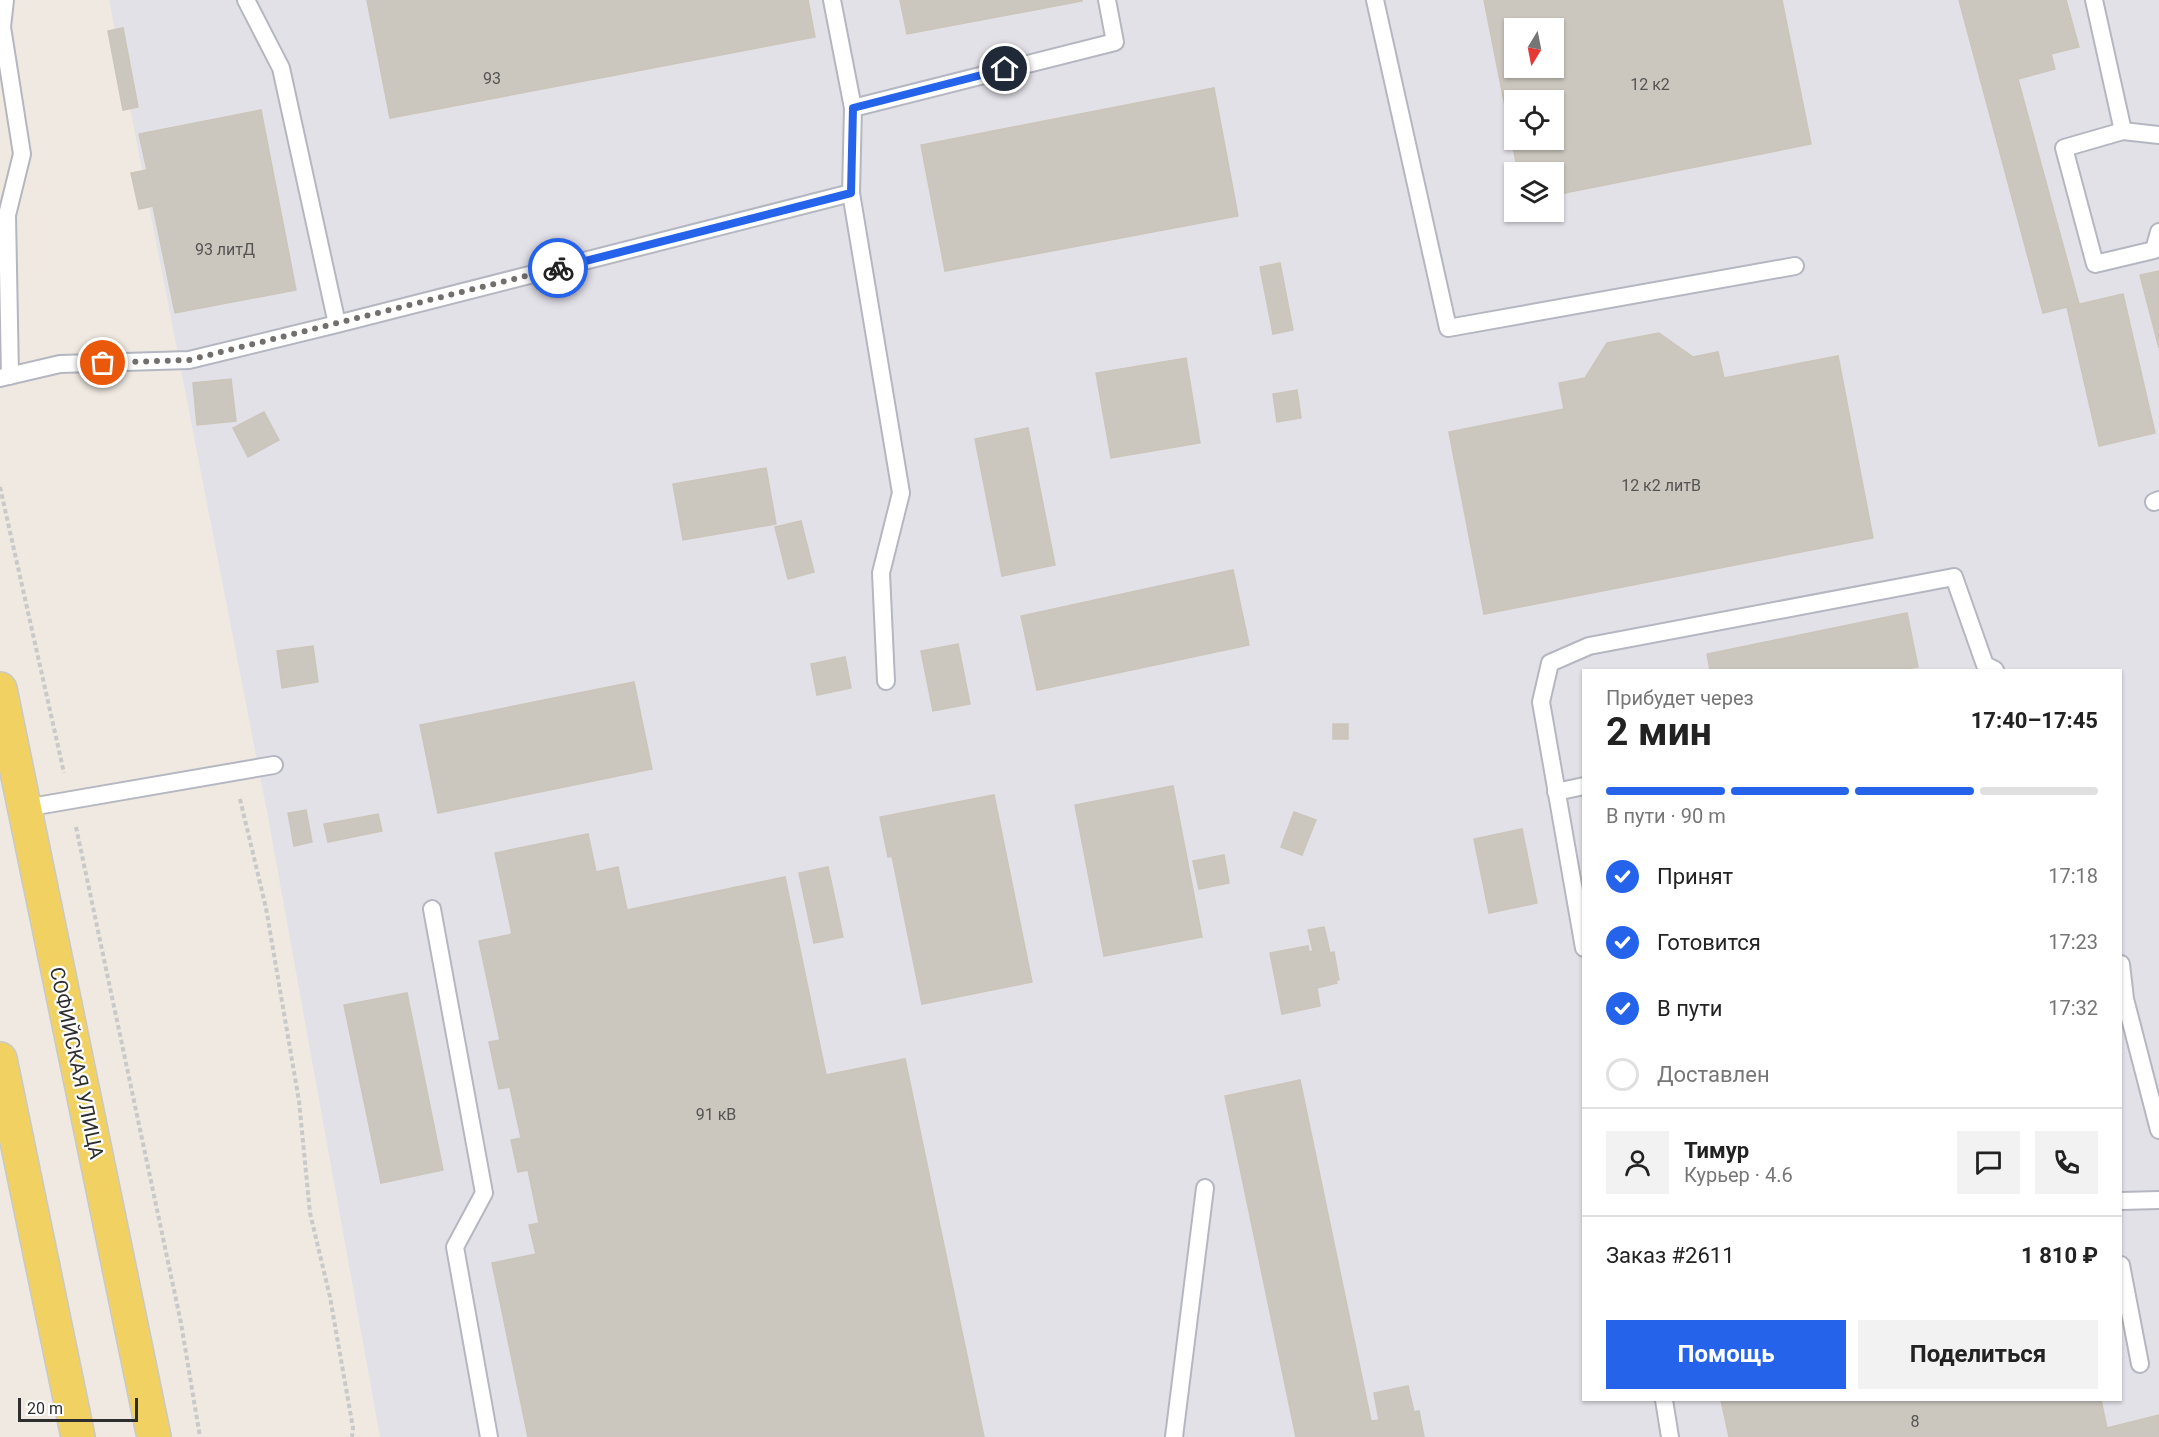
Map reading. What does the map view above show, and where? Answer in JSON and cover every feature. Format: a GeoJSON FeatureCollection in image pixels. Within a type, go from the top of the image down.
{"type":"FeatureCollection","features":[{"type":"Feature","properties":{"kind":"main road","name":"СОФИЙСКАЯ УЛИЦА"},"geometry":{"type":"LineString","coordinates":[[0,688],[154,1437]]}},
{"type":"Feature","properties":{"kind":"main road"},"geometry":{"type":"LineString","coordinates":[[0,1059],[78,1437]]}},
{"type":"Feature","properties":{"kind":"lane"},"geometry":{"type":"LineString","coordinates":[[5,0],[2,27],[22,154],[7,215],[5,377],[60,364],[189,360],[851,193]]}},
{"type":"Feature","properties":{"kind":"lane"},"geometry":{"type":"LineString","coordinates":[[246,0],[281,68],[337,324]]}},
{"type":"Feature","properties":{"kind":"lane"},"geometry":{"type":"LineString","coordinates":[[832,0],[853,108],[851,193],[900,493],[881,573],[886,681]]}},
{"type":"Feature","properties":{"kind":"lane"},"geometry":{"type":"LineString","coordinates":[[853,108],[1115,42],[1107,0]]}},
{"type":"Feature","properties":{"kind":"lane"},"geometry":{"type":"LineString","coordinates":[[1376,0],[1448,328],[1795,266]]}},
{"type":"Feature","properties":{"kind":"lane"},"geometry":{"type":"LineString","coordinates":[[2094,0],[2123,131]]}},
{"type":"Feature","properties":{"kind":"lane"},"geometry":{"type":"LineString","coordinates":[[2159,135],[2123,131],[2064,148],[2095,264],[2154,250],[2159,231]]}},
{"type":"Feature","properties":{"kind":"lane"},"geometry":{"type":"LineString","coordinates":[[1582,937],[1541,702],[1550,663],[1589,646],[1954,577],[1986,669]]}},
{"type":"Feature","properties":{"kind":"lane"},"geometry":{"type":"LineString","coordinates":[[25,808],[274,765]]}},
{"type":"Feature","properties":{"kind":"lane"},"geometry":{"type":"LineString","coordinates":[[1556,792],[1582,786]]}},
{"type":"Feature","properties":{"kind":"lane"},"geometry":{"type":"LineString","coordinates":[[432,909],[484,1193],[455,1247],[489,1437]]}},
{"type":"Feature","properties":{"kind":"lane"},"geometry":{"type":"LineString","coordinates":[[2122,973],[2125,999],[2159,1130]]}},
{"type":"Feature","properties":{"kind":"lane"},"geometry":{"type":"LineString","coordinates":[[1174,1437],[1205,1188]]}},
{"type":"Feature","properties":{"kind":"lane"},"geometry":{"type":"LineString","coordinates":[[2122,1201],[2159,1200]]}},
{"type":"Feature","properties":{"kind":"lane"},"geometry":{"type":"LineString","coordinates":[[2122,1270],[2140,1364]]}},
{"type":"Feature","properties":{"kind":"lane"},"geometry":{"type":"LineString","coordinates":[[1664,1401],[1670,1437]]}},
{"type":"Feature","properties":{"kind":"path"},"geometry":{"type":"LineString","coordinates":[[0,487],[70,801],[178,1311],[200,1437]]}},
{"type":"Feature","properties":{"kind":"path"},"geometry":{"type":"LineString","coordinates":[[234,772],[266,908],[299,1101],[310,1213],[330,1297],[353,1428],[352,1437]]}},
{"type":"Feature","properties":{"kind":"shaded area"},"geometry":{"type":"Polygon","coordinates":[[[109,0],[2159,0],[2159,1437],[380,1437],[268,817],[109,0]]]}},
{"type":"Feature","properties":{"kind":"building"},"geometry":{"type":"Polygon","coordinates":[[[367,0],[808,0],[815,37],[390,118],[367,0]]]}},
{"type":"Feature","properties":{"kind":"building"},"geometry":{"type":"Polygon","coordinates":[[[900,0],[1082,0],[1082,1],[907,34],[900,0]]]}},
{"type":"Feature","properties":{"kind":"building"},"geometry":{"type":"Polygon","coordinates":[[[1484,0],[1782,0],[1811,144],[1564,193],[1564,162],[1516,162],[1514,150],[1564,150],[1564,90],[1504,90],[1504,101],[1484,0]]]}},
{"type":"Feature","properties":{"kind":"building"},"geometry":{"type":"Polygon","coordinates":[[[1959,0],[2066,0],[2079,47],[2051,54],[2055,69],[2018,79],[2079,304],[2043,313],[1959,0]]]}},
{"type":"Feature","properties":{"kind":"building"},"geometry":{"type":"Polygon","coordinates":[[[123,28],[138,107],[123,110],[108,31],[123,28]]]}},
{"type":"Feature","properties":{"kind":"building"},"geometry":{"type":"Polygon","coordinates":[[[1214,88],[1238,216],[945,271],[921,145],[1214,88]]]}},
{"type":"Feature","properties":{"kind":"building"},"geometry":{"type":"Polygon","coordinates":[[[261,110],[296,290],[175,313],[153,206],[139,209],[131,173],[147,170],[139,134],[261,110]]]}},
{"type":"Feature","properties":{"kind":"building"},"geometry":{"type":"Polygon","coordinates":[[[1280,263],[1293,330],[1273,334],[1260,267],[1280,263]]]}},
{"type":"Feature","properties":{"kind":"building"},"geometry":{"type":"Polygon","coordinates":[[[2159,271],[2159,348],[2140,275],[2159,271]]]}},
{"type":"Feature","properties":{"kind":"building"},"geometry":{"type":"Polygon","coordinates":[[[2123,294],[2155,433],[2099,446],[2067,307],[2123,294]]]}},
{"type":"Feature","properties":{"kind":"building"},"geometry":{"type":"Polygon","coordinates":[[[1659,333],[1693,357],[1718,352],[1724,378],[1838,356],[1873,538],[1484,614],[1449,432],[1564,409],[1559,383],[1585,378],[1607,343],[1659,333]]]}},
{"type":"Feature","properties":{"kind":"building"},"geometry":{"type":"Polygon","coordinates":[[[1186,358],[1200,443],[1111,458],[1096,373],[1186,358]]]}},
{"type":"Feature","properties":{"kind":"building"},"geometry":{"type":"Polygon","coordinates":[[[231,379],[236,421],[197,425],[193,383],[231,379]]]}},
{"type":"Feature","properties":{"kind":"building"},"geometry":{"type":"Polygon","coordinates":[[[1297,390],[1301,418],[1277,422],[1273,394],[1297,390]]]}},
{"type":"Feature","properties":{"kind":"building"},"geometry":{"type":"Polygon","coordinates":[[[264,412],[279,440],[248,457],[233,428],[264,412]]]}},
{"type":"Feature","properties":{"kind":"building"},"geometry":{"type":"Polygon","coordinates":[[[1028,428],[1055,565],[1002,576],[975,439],[1028,428]]]}},
{"type":"Feature","properties":{"kind":"building"},"geometry":{"type":"Polygon","coordinates":[[[766,468],[776,524],[683,540],[673,484],[766,468]]]}},
{"type":"Feature","properties":{"kind":"building"},"geometry":{"type":"Polygon","coordinates":[[[801,521],[814,572],[788,579],[775,527],[801,521]]]}},
{"type":"Feature","properties":{"kind":"building"},"geometry":{"type":"Polygon","coordinates":[[[1233,570],[1249,645],[1037,690],[1021,616],[1233,570]]]}},
{"type":"Feature","properties":{"kind":"building"},"geometry":{"type":"Polygon","coordinates":[[[1907,613],[1918,667],[1907,669],[1710,669],[1707,654],[1907,613]]]}},
{"type":"Feature","properties":{"kind":"building"},"geometry":{"type":"Polygon","coordinates":[[[958,644],[970,704],[933,711],[921,651],[958,644]]]}},
{"type":"Feature","properties":{"kind":"building"},"geometry":{"type":"Polygon","coordinates":[[[313,646],[318,682],[282,688],[277,651],[313,646]]]}},
{"type":"Feature","properties":{"kind":"building"},"geometry":{"type":"Polygon","coordinates":[[[845,657],[851,688],[817,695],[811,664],[845,657]]]}},
{"type":"Feature","properties":{"kind":"building"},"geometry":{"type":"Polygon","coordinates":[[[634,682],[652,769],[438,813],[420,725],[634,682]]]}},
{"type":"Feature","properties":{"kind":"building"},"geometry":{"type":"Polygon","coordinates":[[[1333,724],[1348,724],[1348,739],[1333,739],[1333,724]]]}},
{"type":"Feature","properties":{"kind":"building"},"geometry":{"type":"Polygon","coordinates":[[[1173,786],[1202,937],[1104,956],[1075,805],[1173,786]]]}},
{"type":"Feature","properties":{"kind":"building"},"geometry":{"type":"Polygon","coordinates":[[[994,795],[1032,982],[922,1004],[892,856],[888,857],[880,817],[994,795]]]}},
{"type":"Feature","properties":{"kind":"building"},"geometry":{"type":"Polygon","coordinates":[[[306,810],[312,842],[294,846],[288,813],[306,810]]]}},
{"type":"Feature","properties":{"kind":"building"},"geometry":{"type":"Polygon","coordinates":[[[1294,812],[1316,820],[1302,855],[1281,847],[1294,812]]]}},
{"type":"Feature","properties":{"kind":"building"},"geometry":{"type":"Polygon","coordinates":[[[378,814],[382,831],[328,842],[324,824],[378,814]]]}},
{"type":"Feature","properties":{"kind":"building"},"geometry":{"type":"Polygon","coordinates":[[[1522,829],[1537,903],[1489,913],[1474,839],[1522,829]]]}},
{"type":"Feature","properties":{"kind":"building"},"geometry":{"type":"Polygon","coordinates":[[[588,834],[596,872],[618,867],[627,910],[785,877],[826,1075],[905,1059],[984,1437],[528,1437],[492,1263],[536,1254],[529,1225],[539,1223],[528,1170],[518,1172],[511,1140],[521,1138],[510,1087],[499,1089],[489,1042],[500,1040],[479,941],[512,934],[495,853],[588,834]]]}},
{"type":"Feature","properties":{"kind":"building"},"geometry":{"type":"Polygon","coordinates":[[[1224,855],[1229,883],[1199,889],[1193,861],[1224,855]]]}},
{"type":"Feature","properties":{"kind":"building"},"geometry":{"type":"Polygon","coordinates":[[[828,867],[843,937],[814,943],[799,873],[828,867]]]}},
{"type":"Feature","properties":{"kind":"building"},"geometry":{"type":"Polygon","coordinates":[[[1324,927],[1330,953],[1334,952],[1339,980],[1336,980],[1337,983],[1317,988],[1320,1006],[1282,1014],[1270,953],[1308,946],[1309,952],[1313,951],[1308,930],[1324,927]]]}},
{"type":"Feature","properties":{"kind":"building"},"geometry":{"type":"Polygon","coordinates":[[[407,993],[443,1170],[381,1183],[344,1005],[407,993]]]}},
{"type":"Feature","properties":{"kind":"building"},"geometry":{"type":"Polygon","coordinates":[[[1300,1080],[1371,1421],[1379,1420],[1374,1393],[1408,1386],[1414,1412],[1419,1411],[1424,1437],[1296,1437],[1225,1096],[1300,1080]]]}},
{"type":"Feature","properties":{"kind":"building"},"geometry":{"type":"Polygon","coordinates":[[[1721,1401],[2101,1401],[2107,1428],[2159,1415],[2159,1437],[1729,1437],[1721,1401]]]}},
{"type":"Feature","properties":{"kind":"way so far"},"geometry":{"type":"LineString","coordinates":[[103,363],[189,360],[558,268]]}},
{"type":"Feature","properties":{"kind":"route"},"geometry":{"type":"LineString","coordinates":[[558,268],[851,193],[853,108],[1005,69]]}}]}
